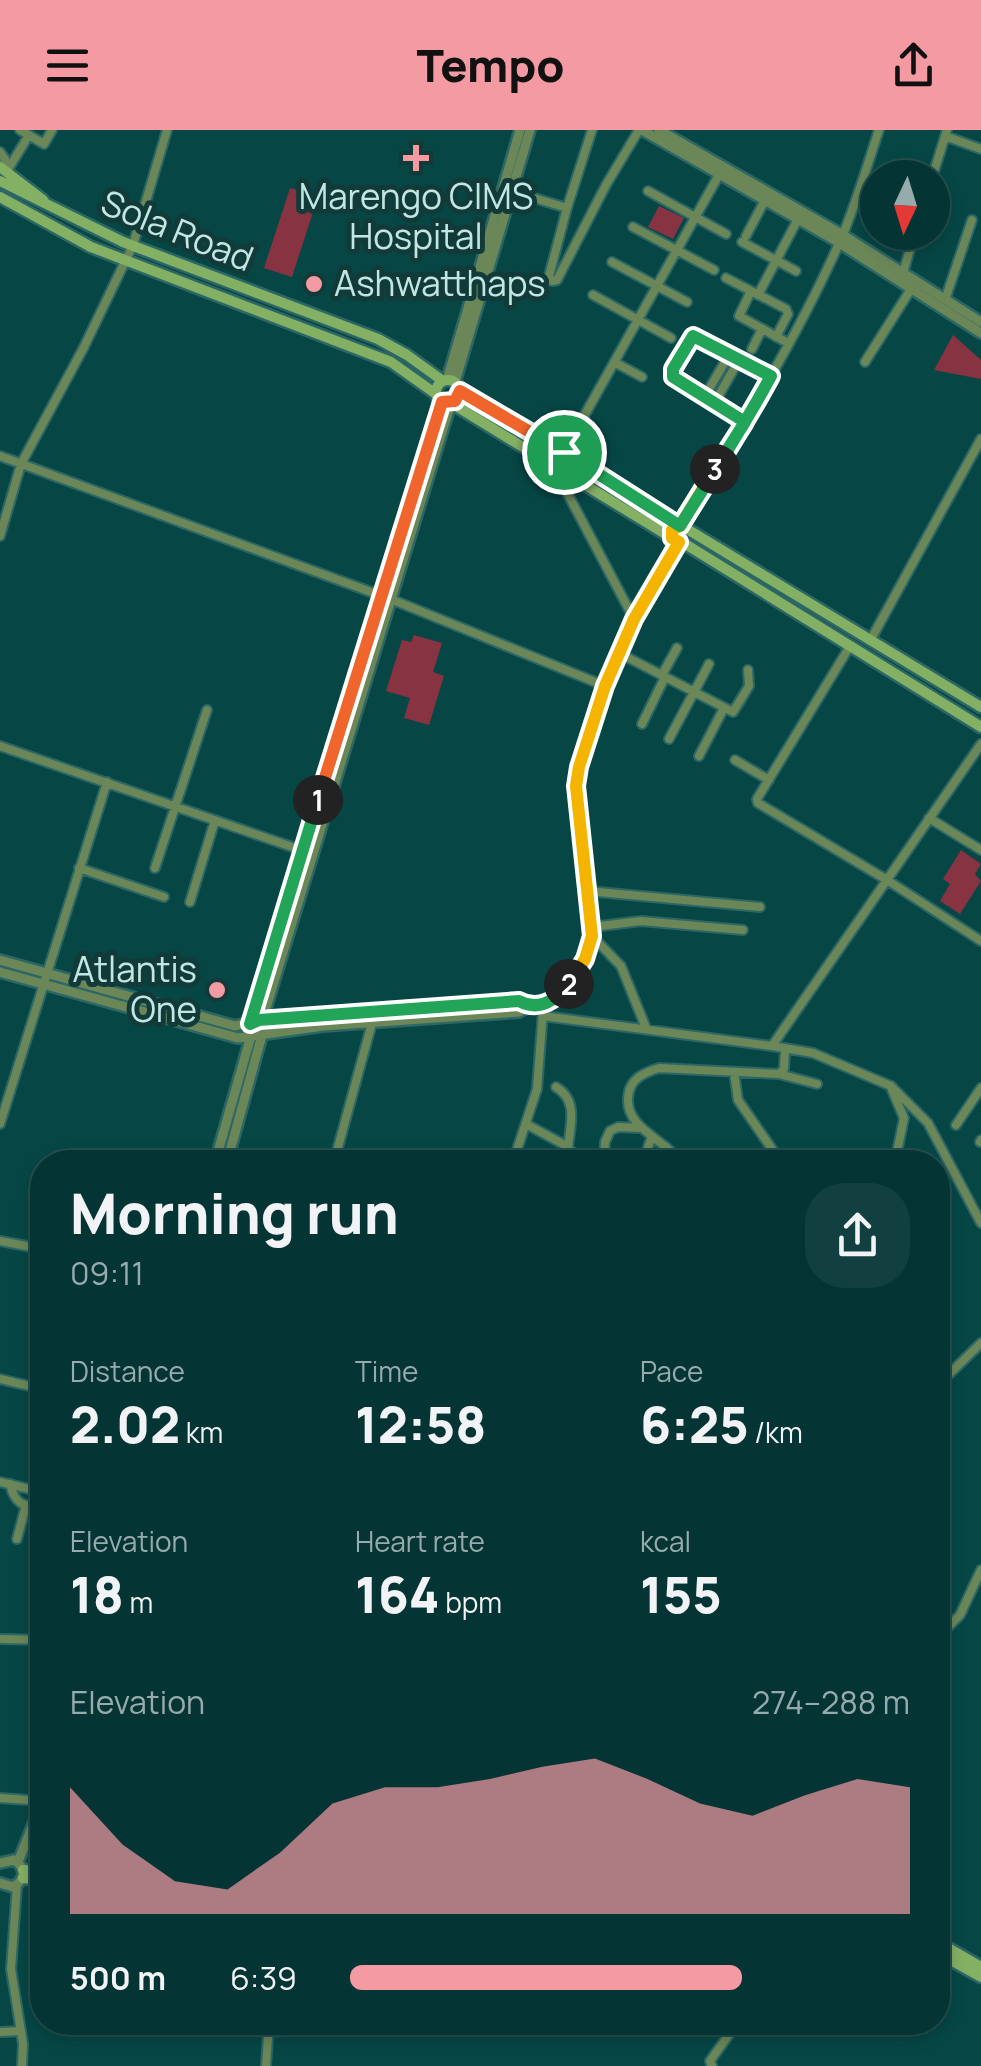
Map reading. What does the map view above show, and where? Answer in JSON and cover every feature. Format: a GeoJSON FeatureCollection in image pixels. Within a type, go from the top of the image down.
{"type":"FeatureCollection","features":[{"type":"Feature","properties":{"kind":"main road","name":"Sola Road"},"geometry":{"type":"LineString","coordinates":[[2,172],[56,211],[132,246],[378,339],[407,354],[683,528],[981,707]]}},
{"type":"Feature","properties":{"kind":"main road","name":"Sola Road"},"geometry":{"type":"LineString","coordinates":[[2,202],[90,246],[392,362],[443,400],[550,461],[981,727]]}},
{"type":"Feature","properties":{"kind":"main road"},"geometry":{"type":"LineString","coordinates":[[451,383],[458,398],[443,400],[437,386],[451,383]]}},
{"type":"Feature","properties":{"kind":"main road"},"geometry":{"type":"LineString","coordinates":[[678,541],[688,537],[683,528]]}},
{"type":"Feature","properties":{"kind":"main road"},"geometry":{"type":"LineString","coordinates":[[20,1874],[30,1873]]}},
{"type":"Feature","properties":{"kind":"main road"},"geometry":{"type":"LineString","coordinates":[[20,1874],[30,1877]]}},
{"type":"Feature","properties":{"kind":"main road"},"geometry":{"type":"LineString","coordinates":[[950,1949],[981,1967]]}},
{"type":"Feature","properties":{"kind":"main road"},"geometry":{"type":"LineString","coordinates":[[950,1960],[981,1977]]}},
{"type":"Feature","properties":{"kind":"street"},"geometry":{"type":"LineString","coordinates":[[2,172],[24,132],[44,144],[52,130]]}},
{"type":"Feature","properties":{"kind":"street"},"geometry":{"type":"LineString","coordinates":[[0,536],[21,464],[84,347],[132,246],[167,130]]}},
{"type":"Feature","properties":{"kind":"street"},"geometry":{"type":"LineString","coordinates":[[451,383],[520,130]]}},
{"type":"Feature","properties":{"kind":"street"},"geometry":{"type":"LineString","coordinates":[[451,383],[530,130]]}},
{"type":"Feature","properties":{"kind":"street"},"geometry":{"type":"LineString","coordinates":[[592,130],[567,208],[549,276],[552,281],[557,280],[606,185],[641,130],[798,219],[841,239],[981,333]]}},
{"type":"Feature","properties":{"kind":"street"},"geometry":{"type":"LineString","coordinates":[[659,130],[981,322]]}},
{"type":"Feature","properties":{"kind":"street"},"geometry":{"type":"LineString","coordinates":[[683,528],[771,376],[841,239],[879,130]]}},
{"type":"Feature","properties":{"kind":"street"},"geometry":{"type":"LineString","coordinates":[[938,160],[946,133],[981,149]]}},
{"type":"Feature","properties":{"kind":"street"},"geometry":{"type":"LineString","coordinates":[[0,152],[4,159],[2,172]]}},
{"type":"Feature","properties":{"kind":"street"},"geometry":{"type":"LineString","coordinates":[[564,452],[720,173]]}},
{"type":"Feature","properties":{"kind":"street"},"geometry":{"type":"LineString","coordinates":[[511,191],[567,208]]}},
{"type":"Feature","properties":{"kind":"street"},"geometry":{"type":"LineString","coordinates":[[648,191],[726,234]]}},
{"type":"Feature","properties":{"kind":"street"},"geometry":{"type":"LineString","coordinates":[[765,200],[744,239],[796,271]]}},
{"type":"Feature","properties":{"kind":"street"},"geometry":{"type":"LineString","coordinates":[[788,343],[740,316],[798,219]]}},
{"type":"Feature","properties":{"kind":"street"},"geometry":{"type":"LineString","coordinates":[[946,300],[972,220]]}},
{"type":"Feature","properties":{"kind":"street"},"geometry":{"type":"LineString","coordinates":[[633,227],[714,270]]}},
{"type":"Feature","properties":{"kind":"street"},"geometry":{"type":"LineString","coordinates":[[903,274],[910,250]]}},
{"type":"Feature","properties":{"kind":"street"},"geometry":{"type":"LineString","coordinates":[[612,262],[688,302]]}},
{"type":"Feature","properties":{"kind":"street"},"geometry":{"type":"LineString","coordinates":[[726,278],[788,312],[776,336]]}},
{"type":"Feature","properties":{"kind":"street"},"geometry":{"type":"LineString","coordinates":[[865,362],[912,289]]}},
{"type":"Feature","properties":{"kind":"street"},"geometry":{"type":"LineString","coordinates":[[593,295],[670,338]]}},
{"type":"Feature","properties":{"kind":"street"},"geometry":{"type":"LineString","coordinates":[[752,349],[762,330]]}},
{"type":"Feature","properties":{"kind":"street"},"geometry":{"type":"LineString","coordinates":[[745,422],[673,377],[673,369],[687,343],[693,336],[771,376]]}},
{"type":"Feature","properties":{"kind":"street"},"geometry":{"type":"LineString","coordinates":[[705,396],[729,355]]}},
{"type":"Feature","properties":{"kind":"street"},"geometry":{"type":"LineString","coordinates":[[715,402],[739,360]]}},
{"type":"Feature","properties":{"kind":"street"},"geometry":{"type":"LineString","coordinates":[[614,362],[642,377]]}},
{"type":"Feature","properties":{"kind":"street"},"geometry":{"type":"LineString","coordinates":[[230,1150],[256,1034],[250,1024],[379,595],[443,400]]}},
{"type":"Feature","properties":{"kind":"street"},"geometry":{"type":"LineString","coordinates":[[219,1150],[392,600],[443,400]]}},
{"type":"Feature","properties":{"kind":"street"},"geometry":{"type":"LineString","coordinates":[[870,640],[981,439]]}},
{"type":"Feature","properties":{"kind":"street"},"geometry":{"type":"LineString","coordinates":[[0,456],[379,595],[605,686]]}},
{"type":"Feature","properties":{"kind":"street"},"geometry":{"type":"LineString","coordinates":[[550,461],[634,619]]}},
{"type":"Feature","properties":{"kind":"street"},"geometry":{"type":"LineString","coordinates":[[0,972],[238,1038],[373,1017],[519,1001],[528,1006],[544,1004],[556,998],[585,959],[592,932],[577,776],[619,653],[678,541]]}},
{"type":"Feature","properties":{"kind":"street"},"geometry":{"type":"LineString","coordinates":[[850,646],[758,799],[762,806],[981,941]]}},
{"type":"Feature","properties":{"kind":"street"},"geometry":{"type":"LineString","coordinates":[[642,724],[676,648]]}},
{"type":"Feature","properties":{"kind":"street"},"geometry":{"type":"LineString","coordinates":[[619,653],[736,711],[749,686],[748,670]]}},
{"type":"Feature","properties":{"kind":"street"},"geometry":{"type":"LineString","coordinates":[[670,739],[708,664]]}},
{"type":"Feature","properties":{"kind":"street"},"geometry":{"type":"LineString","coordinates":[[699,756],[724,708]]}},
{"type":"Feature","properties":{"kind":"street"},"geometry":{"type":"LineString","coordinates":[[155,868],[207,710]]}},
{"type":"Feature","properties":{"kind":"street"},"geometry":{"type":"LineString","coordinates":[[772,1046],[981,744]]}},
{"type":"Feature","properties":{"kind":"street"},"geometry":{"type":"LineString","coordinates":[[0,746],[304,851]]}},
{"type":"Feature","properties":{"kind":"street"},"geometry":{"type":"LineString","coordinates":[[735,760],[769,780]]}},
{"type":"Feature","properties":{"kind":"street"},"geometry":{"type":"LineString","coordinates":[[0,1124],[106,782]]}},
{"type":"Feature","properties":{"kind":"street"},"geometry":{"type":"LineString","coordinates":[[929,818],[981,850]]}},
{"type":"Feature","properties":{"kind":"street"},"geometry":{"type":"LineString","coordinates":[[190,902],[215,820]]}},
{"type":"Feature","properties":{"kind":"street"},"geometry":{"type":"LineString","coordinates":[[79,868],[164,896]]}},
{"type":"Feature","properties":{"kind":"street"},"geometry":{"type":"LineString","coordinates":[[587,892],[760,907]]}},
{"type":"Feature","properties":{"kind":"street"},"geometry":{"type":"LineString","coordinates":[[592,932],[641,921],[743,930]]}},
{"type":"Feature","properties":{"kind":"street"},"geometry":{"type":"LineString","coordinates":[[592,932],[621,966],[646,1028]]}},
{"type":"Feature","properties":{"kind":"street"},"geometry":{"type":"LineString","coordinates":[[0,960],[235,1026],[262,1021],[373,1017]]}},
{"type":"Feature","properties":{"kind":"street"},"geometry":{"type":"LineString","coordinates":[[516,1150],[538,1089],[544,1004]]}},
{"type":"Feature","properties":{"kind":"street"},"geometry":{"type":"LineString","coordinates":[[543,1016],[813,1052],[890,1086],[928,1122],[942,1150]]}},
{"type":"Feature","properties":{"kind":"street"},"geometry":{"type":"LineString","coordinates":[[337,1150],[373,1017]]}},
{"type":"Feature","properties":{"kind":"street"},"geometry":{"type":"LineString","coordinates":[[779,1074],[784,1069],[784,1050]]}},
{"type":"Feature","properties":{"kind":"street"},"geometry":{"type":"LineString","coordinates":[[672,1150],[642,1128],[628,1105],[629,1088],[642,1074],[659,1068],[779,1074],[817,1084]]}},
{"type":"Feature","properties":{"kind":"street"},"geometry":{"type":"LineString","coordinates":[[734,1072],[738,1100],[772,1150]]}},
{"type":"Feature","properties":{"kind":"street"},"geometry":{"type":"LineString","coordinates":[[890,1086],[904,1118],[897,1150]]}},
{"type":"Feature","properties":{"kind":"street"},"geometry":{"type":"LineString","coordinates":[[526,1124],[568,1148],[571,1104],[565,1092],[556,1087]]}},
{"type":"Feature","properties":{"kind":"street"},"geometry":{"type":"LineString","coordinates":[[956,1125],[981,1088]]}},
{"type":"Feature","properties":{"kind":"street"},"geometry":{"type":"LineString","coordinates":[[605,1150],[610,1131],[618,1127],[642,1128]]}},
{"type":"Feature","properties":{"kind":"street"},"geometry":{"type":"LineString","coordinates":[[647,1150],[652,1136]]}},
{"type":"Feature","properties":{"kind":"street"},"geometry":{"type":"LineString","coordinates":[[951,1167],[981,1223]]}},
{"type":"Feature","properties":{"kind":"street"},"geometry":{"type":"LineString","coordinates":[[0,1241],[30,1247]]}},
{"type":"Feature","properties":{"kind":"street"},"geometry":{"type":"LineString","coordinates":[[950,1373],[981,1343]]}},
{"type":"Feature","properties":{"kind":"street"},"geometry":{"type":"LineString","coordinates":[[0,1379],[30,1385]]}},
{"type":"Feature","properties":{"kind":"street"},"geometry":{"type":"LineString","coordinates":[[5,1483],[30,1489]]}},
{"type":"Feature","properties":{"kind":"street"},"geometry":{"type":"LineString","coordinates":[[5,1483],[16,1500],[30,1504]]}},
{"type":"Feature","properties":{"kind":"street"},"geometry":{"type":"LineString","coordinates":[[17,1539],[26,1505]]}},
{"type":"Feature","properties":{"kind":"street"},"geometry":{"type":"LineString","coordinates":[[950,1625],[960,1615],[981,1570]]}},
{"type":"Feature","properties":{"kind":"street"},"geometry":{"type":"LineString","coordinates":[[0,1639],[30,1640]]}},
{"type":"Feature","properties":{"kind":"street"},"geometry":{"type":"LineString","coordinates":[[0,1798],[30,1800]]}},
{"type":"Feature","properties":{"kind":"street"},"geometry":{"type":"LineString","coordinates":[[22,2066],[11,1969],[20,1874],[30,1837]]}},
{"type":"Feature","properties":{"kind":"street"},"geometry":{"type":"LineString","coordinates":[[0,1863],[9,1860],[20,1874]]}},
{"type":"Feature","properties":{"kind":"street"},"geometry":{"type":"LineString","coordinates":[[2,1886],[20,1874]]}},
{"type":"Feature","properties":{"kind":"street"},"geometry":{"type":"LineString","coordinates":[[0,2032],[21,2031]]}},
{"type":"Feature","properties":{"kind":"street"},"geometry":{"type":"LineString","coordinates":[[266,2066],[268,2035]]}},
{"type":"Feature","properties":{"kind":"street"},"geometry":{"type":"LineString","coordinates":[[712,2066],[710,2061],[729,2035]]}},
{"type":"Feature","properties":{"kind":"shaded area"},"geometry":{"type":"Polygon","coordinates":[[[290,188],[318,197],[292,277],[264,268],[290,188]]]}},
{"type":"Feature","properties":{"kind":"shaded area"},"geometry":{"type":"Polygon","coordinates":[[[659,206],[684,218],[673,239],[648,227],[659,206]]]}},
{"type":"Feature","properties":{"kind":"shaded area"},"geometry":{"type":"Polygon","coordinates":[[[953,335],[981,360],[981,379],[934,370],[953,335]]]}},
{"type":"Feature","properties":{"kind":"shaded area"},"geometry":{"type":"Polygon","coordinates":[[[414,635],[442,643],[433,672],[444,676],[429,725],[404,718],[410,698],[386,691],[402,640],[411,642],[414,635]]]}},
{"type":"Feature","properties":{"kind":"shaded area"},"geometry":{"type":"Polygon","coordinates":[[[961,850],[981,864],[975,874],[981,881],[960,914],[940,901],[950,884],[943,879],[961,850]]]}},
{"type":"Feature","properties":{"kind":"place","name":"Marengo CIMS Hospital"},"geometry":{"type":"Point","coordinates":[416,158]}},
{"type":"Feature","properties":{"kind":"place","name":"Ashwatthaps"},"geometry":{"type":"Point","coordinates":[314,284]}},
{"type":"Feature","properties":{"kind":"place","name":"Atlantis One"},"geometry":{"type":"Point","coordinates":[217,990]}},
{"type":"Feature","properties":{"kind":"route"},"geometry":{"type":"LineString","coordinates":[[564,452],[460,391],[455,401],[442,402],[379,595],[250,1024],[259,1020],[519,1001],[528,1006],[544,1004],[562,992],[585,959],[592,927],[576,786],[587,735],[634,619],[679,542],[672,538],[672,530],[680,526],[745,422],[673,377],[673,369],[693,336],[771,376],[758,401],[745,422],[680,526],[564,452]]}}]}
